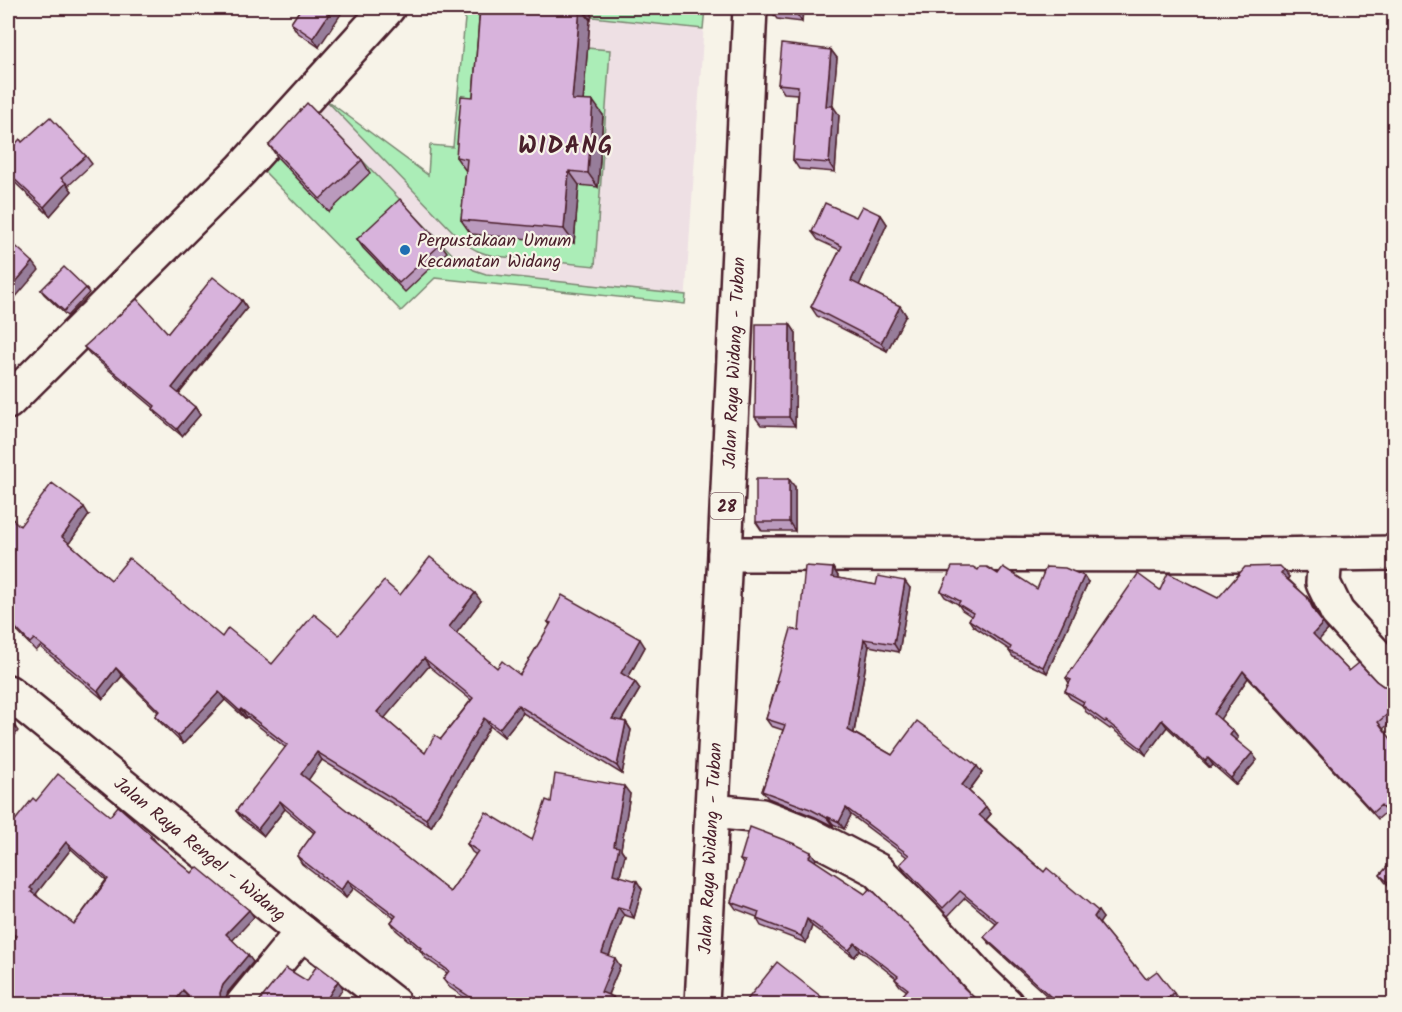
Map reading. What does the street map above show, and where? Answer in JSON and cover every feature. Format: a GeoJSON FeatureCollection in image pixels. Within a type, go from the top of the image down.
{"type":"FeatureCollection","features":[{"type":"Feature","properties":{"kind":"main road"},"geometry":{"type":"LineString","coordinates":[[8,402],[241,170],[388,8]]}},
{"type":"Feature","properties":{"kind":"main road","name":"Jalan Raya Widang - Tuban"},"geometry":{"type":"LineString","coordinates":[[702,1005],[750,8]]}},
{"type":"Feature","properties":{"kind":"main road"},"geometry":{"type":"LineString","coordinates":[[725,554],[1395,553]]}},
{"type":"Feature","properties":{"kind":"main road"},"geometry":{"type":"LineString","coordinates":[[1325,554],[1323,583],[1337,612],[1395,675]]}},
{"type":"Feature","properties":{"kind":"main road","name":"Jalan Raya Rengel - Widang"},"geometry":{"type":"LineString","coordinates":[[8,692],[394,1005]]}},
{"type":"Feature","properties":{"kind":"main road"},"geometry":{"type":"LineString","coordinates":[[712,811],[762,816],[808,834],[877,870],[927,919],[1006,1005]]}},
{"type":"Feature","properties":{"kind":"main road"},"geometry":{"type":"LineString","coordinates":[[243,1005],[302,932]]}},
{"type":"Feature","properties":{"kind":"shaded area"},"geometry":{"type":"Polygon","coordinates":[[[466,8],[705,8],[685,304],[435,278],[401,311],[257,164],[325,99],[428,175],[430,145],[453,147],[466,8]]]}},
{"type":"Feature","properties":{"kind":"green space"},"geometry":{"type":"Polygon","coordinates":[[[466,8],[505,8],[504,41],[610,50],[595,266],[495,256],[471,247],[463,242],[325,99],[428,175],[430,145],[453,147],[466,8]]]}},
{"type":"Feature","properties":{"kind":"green space"},"geometry":{"type":"Polygon","coordinates":[[[510,8],[705,8],[703,29],[510,8]]]}},
{"type":"Feature","properties":{"kind":"green space"},"geometry":{"type":"Polygon","coordinates":[[[314,110],[454,256],[474,270],[486,274],[686,295],[685,304],[435,278],[401,311],[257,164],[314,110]]]}},
{"type":"Feature","properties":{"kind":"building"},"geometry":{"type":"Polygon","coordinates":[[[301,8],[333,8],[313,38],[291,23],[301,8]]]}},
{"type":"Feature","properties":{"kind":"building"},"geometry":{"type":"Polygon","coordinates":[[[480,8],[580,8],[572,100],[593,101],[588,173],[569,171],[564,229],[461,220],[467,159],[456,157],[461,96],[473,97],[480,8]]]}},
{"type":"Feature","properties":{"kind":"building"},"geometry":{"type":"Polygon","coordinates":[[[772,8],[797,8],[796,13],[771,11],[772,8]]]}},
{"type":"Feature","properties":{"kind":"building"},"geometry":{"type":"Polygon","coordinates":[[[782,44],[831,50],[826,106],[833,106],[829,163],[793,160],[798,86],[778,84],[782,44]]]}},
{"type":"Feature","properties":{"kind":"building"},"geometry":{"type":"Polygon","coordinates":[[[307,103],[362,160],[320,199],[269,145],[307,103]]]}},
{"type":"Feature","properties":{"kind":"building"},"geometry":{"type":"Polygon","coordinates":[[[50,117],[86,156],[61,178],[66,183],[44,207],[8,173],[8,152],[20,139],[22,142],[50,117]]]}},
{"type":"Feature","properties":{"kind":"building","name":"Perpustakaan Umum Kecamatan Widang"},"geometry":{"type":"Polygon","coordinates":[[[400,199],[441,244],[399,283],[357,239],[400,199]]]}},
{"type":"Feature","properties":{"kind":"building"},"geometry":{"type":"Polygon","coordinates":[[[825,203],[856,217],[862,206],[881,215],[851,281],[900,306],[881,343],[811,307],[842,246],[812,232],[825,203]]]}},
{"type":"Feature","properties":{"kind":"building"},"geometry":{"type":"Polygon","coordinates":[[[8,239],[33,262],[8,291],[8,239]]]}},
{"type":"Feature","properties":{"kind":"building"},"geometry":{"type":"Polygon","coordinates":[[[64,267],[86,288],[64,311],[41,290],[64,267]]]}},
{"type":"Feature","properties":{"kind":"building"},"geometry":{"type":"Polygon","coordinates":[[[213,277],[242,300],[172,388],[195,407],[177,429],[153,409],[155,406],[84,347],[137,299],[168,333],[213,277]]]}},
{"type":"Feature","properties":{"kind":"building"},"geometry":{"type":"Polygon","coordinates":[[[756,324],[790,324],[789,417],[755,417],[756,324]]]}},
{"type":"Feature","properties":{"kind":"building"},"geometry":{"type":"Polygon","coordinates":[[[756,479],[789,479],[789,522],[756,522],[756,479]]]}},
{"type":"Feature","properties":{"kind":"building"},"geometry":{"type":"Polygon","coordinates":[[[52,483],[84,507],[62,537],[111,580],[129,558],[222,637],[228,628],[272,664],[314,614],[339,635],[384,581],[400,595],[430,557],[475,593],[449,627],[497,668],[502,661],[520,675],[551,623],[548,622],[562,595],[640,639],[621,673],[635,682],[612,719],[626,722],[617,766],[518,705],[499,729],[484,718],[426,819],[317,752],[301,774],[450,892],[478,851],[467,844],[486,812],[532,840],[546,800],[551,802],[555,774],[624,786],[614,846],[619,847],[613,874],[637,881],[629,910],[618,907],[602,953],[615,958],[601,992],[613,997],[609,1005],[466,1005],[470,997],[443,979],[449,971],[420,950],[421,948],[391,922],[396,916],[348,880],[341,890],[297,856],[315,831],[280,801],[258,829],[236,811],[287,745],[241,709],[240,711],[219,692],[178,736],[155,716],[159,711],[116,668],[98,691],[34,639],[30,643],[8,620],[8,608],[13,603],[8,598],[8,515],[20,526],[52,483]],[[424,658],[377,712],[425,753],[435,735],[441,739],[473,698],[424,658]]]}},
{"type":"Feature","properties":{"kind":"building"},"geometry":{"type":"Polygon","coordinates":[[[805,566],[833,568],[832,577],[876,585],[878,576],[905,581],[894,644],[864,639],[848,730],[892,755],[917,721],[977,766],[962,785],[986,807],[979,815],[1044,872],[1047,868],[1098,911],[1094,917],[1146,979],[1157,971],[1174,993],[1158,1005],[1060,1005],[984,937],[998,922],[960,891],[943,908],[900,864],[909,855],[846,808],[839,822],[762,791],[785,725],[766,719],[791,629],[799,631],[805,566]]]}},
{"type":"Feature","properties":{"kind":"building"},"geometry":{"type":"Polygon","coordinates":[[[1280,566],[1284,570],[1281,574],[1307,597],[1323,623],[1313,634],[1349,671],[1359,663],[1376,681],[1383,686],[1388,686],[1395,694],[1395,708],[1378,722],[1395,744],[1395,823],[1381,805],[1373,812],[1243,671],[1214,714],[1233,731],[1230,735],[1252,753],[1231,778],[1208,758],[1205,761],[1162,720],[1141,748],[1082,705],[1084,702],[1065,691],[1071,680],[1066,678],[1138,574],[1160,590],[1168,573],[1218,598],[1245,567],[1280,566]]]}},
{"type":"Feature","properties":{"kind":"building"},"geometry":{"type":"Polygon","coordinates":[[[952,567],[973,567],[978,570],[980,567],[987,567],[998,574],[1003,567],[1037,589],[1046,567],[1065,568],[1084,576],[1043,667],[1009,651],[1011,647],[969,620],[973,613],[958,604],[960,601],[941,591],[952,567]]]}},
{"type":"Feature","properties":{"kind":"building"},"geometry":{"type":"Polygon","coordinates":[[[8,720],[13,724],[8,731],[8,720]]]}},
{"type":"Feature","properties":{"kind":"building"},"geometry":{"type":"Polygon","coordinates":[[[58,774],[110,816],[118,806],[192,873],[197,867],[249,910],[226,934],[248,955],[223,985],[220,993],[221,1005],[198,1005],[183,990],[173,1005],[18,1005],[8,996],[8,946],[16,936],[8,928],[8,826],[9,828],[33,798],[36,801],[58,774]],[[66,842],[30,888],[33,890],[31,892],[74,924],[108,879],[66,842]]]}},
{"type":"Feature","properties":{"kind":"building"},"geometry":{"type":"Polygon","coordinates":[[[750,827],[811,852],[809,857],[865,894],[869,889],[875,893],[982,1005],[894,1005],[908,989],[895,979],[898,976],[855,943],[849,950],[807,919],[801,936],[757,919],[759,912],[731,902],[745,861],[740,860],[750,827]]]}},
{"type":"Feature","properties":{"kind":"building"},"geometry":{"type":"Polygon","coordinates":[[[1395,858],[1395,888],[1380,875],[1395,858]]]}},
{"type":"Feature","properties":{"kind":"building"},"geometry":{"type":"Polygon","coordinates":[[[777,962],[828,1002],[825,1005],[753,1005],[747,1000],[777,962]]]}},
{"type":"Feature","properties":{"kind":"building"},"geometry":{"type":"Polygon","coordinates":[[[317,965],[338,981],[328,997],[338,1005],[256,1005],[286,968],[307,981],[317,965]]]}},
{"type":"Feature","properties":{"kind":"place","name":"Perpustakaan Umum Kecamatan Widang"},"geometry":{"type":"Point","coordinates":[405,250]}},
{"type":"Feature","properties":{"kind":"district","name":"WIDANG"},"geometry":{"type":"Point","coordinates":[566,145]}}]}
